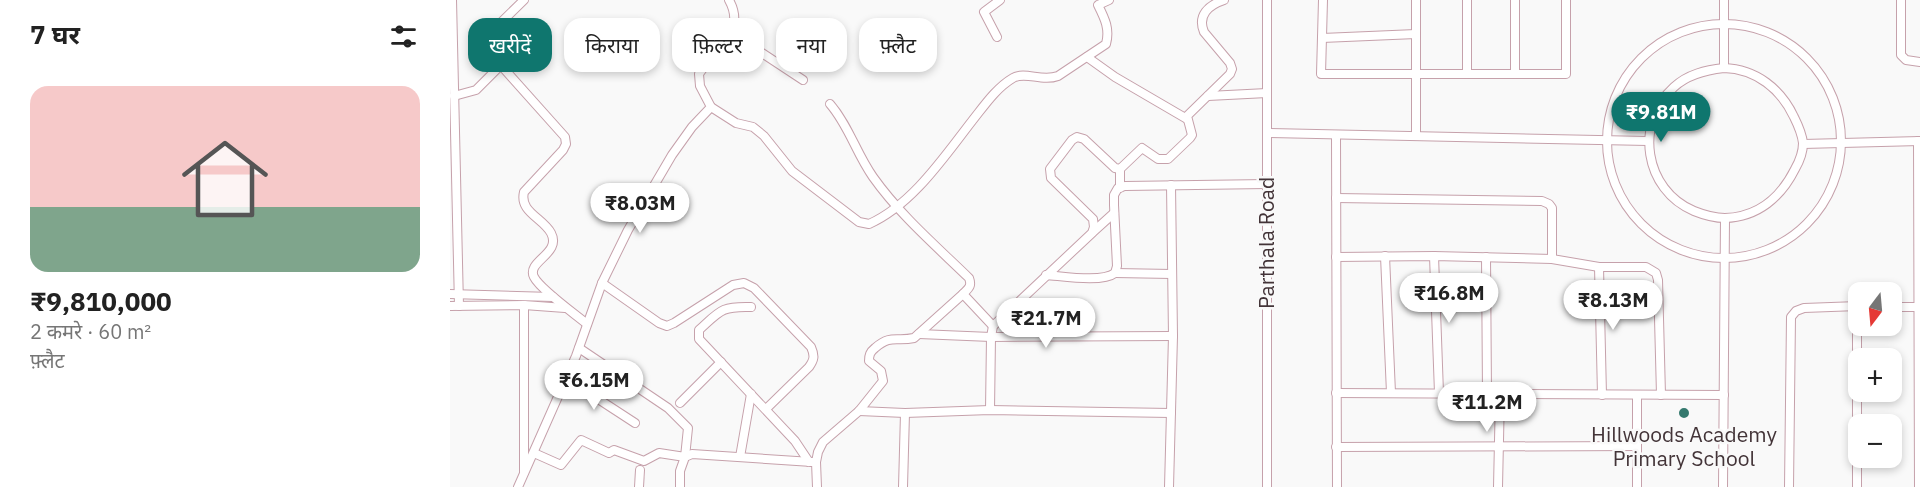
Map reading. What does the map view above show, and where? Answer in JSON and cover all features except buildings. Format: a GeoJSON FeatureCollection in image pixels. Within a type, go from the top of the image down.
{"type":"FeatureCollection","features":[{"type":"Feature","properties":{"kind":"street"},"geometry":{"type":"LineString","coordinates":[[452,0],[454,294],[459,306]]}},
{"type":"Feature","properties":{"kind":"street"},"geometry":{"type":"LineString","coordinates":[[505,18],[524,0]]}},
{"type":"Feature","properties":{"kind":"street"},"geometry":{"type":"LineString","coordinates":[[729,0],[734,18]]}},
{"type":"Feature","properties":{"kind":"street"},"geometry":{"type":"LineString","coordinates":[[997,38],[984,12],[1000,0]]}},
{"type":"Feature","properties":{"kind":"street"},"geometry":{"type":"LineString","coordinates":[[701,72],[700,86],[711,108],[736,123],[753,127],[764,136],[792,171],[859,222],[869,224],[896,207],[941,162],[992,96],[1011,79],[1018,76],[1049,79],[1058,76],[1106,44],[1109,34],[1107,25],[1096,3],[1109,0]]}},
{"type":"Feature","properties":{"kind":"street"},"geometry":{"type":"LineString","coordinates":[[1115,273],[1117,266],[1114,195],[1120,188],[1120,169],[1142,148],[1158,159],[1168,159],[1192,135],[1187,119],[1190,112],[1230,74],[1232,69],[1230,63],[1201,26],[1202,16],[1208,8],[1224,0]]}},
{"type":"Feature","properties":{"kind":"street","name":"Parthala Road"},"geometry":{"type":"LineString","coordinates":[[1267,487],[1268,0]]}},
{"type":"Feature","properties":{"kind":"street"},"geometry":{"type":"LineString","coordinates":[[1323,0],[1321,74],[1566,74],[1566,0]]}},
{"type":"Feature","properties":{"kind":"street"},"geometry":{"type":"LineString","coordinates":[[1416,0],[1416,136]]}},
{"type":"Feature","properties":{"kind":"street"},"geometry":{"type":"LineString","coordinates":[[1467,0],[1467,74]]}},
{"type":"Feature","properties":{"kind":"street"},"geometry":{"type":"LineString","coordinates":[[1515,0],[1515,74]]}},
{"type":"Feature","properties":{"kind":"street"},"geometry":{"type":"LineString","coordinates":[[1724,0],[1724,68]]}},
{"type":"Feature","properties":{"kind":"street"},"geometry":{"type":"LineString","coordinates":[[1901,0],[1901,55],[1906,60],[1920,62]]}},
{"type":"Feature","properties":{"kind":"street"},"geometry":{"type":"LineString","coordinates":[[1724,23],[1778,36],[1810,60],[1833,94],[1844,143],[1838,174],[1820,210],[1794,236],[1761,253],[1725,259],[1688,253],[1655,236],[1635,217],[1612,177],[1605,140],[1611,105],[1630,69],[1660,41],[1698,26],[1724,23]]}},
{"type":"Feature","properties":{"kind":"street"},"geometry":{"type":"LineString","coordinates":[[1322,38],[1416,34]]}},
{"type":"Feature","properties":{"kind":"street"},"geometry":{"type":"LineString","coordinates":[[764,54],[803,80]]}},
{"type":"Feature","properties":{"kind":"street"},"geometry":{"type":"LineString","coordinates":[[1087,57],[1115,77],[1187,119]]}},
{"type":"Feature","properties":{"kind":"street"},"geometry":{"type":"LineString","coordinates":[[1724,68],[1754,74],[1775,88],[1789,105],[1800,129],[1803,144],[1798,163],[1781,193],[1768,204],[1749,214],[1725,218],[1706,216],[1684,207],[1668,194],[1656,176],[1650,158],[1648,141],[1652,119],[1662,100],[1674,86],[1698,73],[1724,68]]}},
{"type":"Feature","properties":{"kind":"street"},"geometry":{"type":"LineString","coordinates":[[454,96],[476,90],[493,72]]}},
{"type":"Feature","properties":{"kind":"street"},"geometry":{"type":"LineString","coordinates":[[508,72],[565,137],[566,144],[524,192],[522,200],[550,231],[553,239],[552,246],[534,266],[534,279],[587,324]]}},
{"type":"Feature","properties":{"kind":"street"},"geometry":{"type":"LineString","coordinates":[[1208,96],[1267,93]]}},
{"type":"Feature","properties":{"kind":"street"},"geometry":{"type":"LineString","coordinates":[[812,462],[824,442],[859,411],[883,381],[881,371],[869,361],[871,351],[890,338],[908,340],[920,334],[969,288],[971,283],[969,278],[896,207],[865,164],[842,119],[830,104]]}},
{"type":"Feature","properties":{"kind":"street"},"geometry":{"type":"LineString","coordinates":[[518,487],[579,348],[602,283],[628,230],[672,155],[692,127],[711,108]]}},
{"type":"Feature","properties":{"kind":"street"},"geometry":{"type":"LineString","coordinates":[[1267,134],[1648,141]]}},
{"type":"Feature","properties":{"kind":"street"},"geometry":{"type":"LineString","coordinates":[[1336,135],[1336,487]]}},
{"type":"Feature","properties":{"kind":"street"},"geometry":{"type":"LineString","coordinates":[[1092,233],[1093,219],[1051,178],[1050,169],[1072,140],[1077,137],[1084,139],[1120,169]]}},
{"type":"Feature","properties":{"kind":"street"},"geometry":{"type":"LineString","coordinates":[[1803,144],[1919,141],[1919,487]]}},
{"type":"Feature","properties":{"kind":"street"},"geometry":{"type":"LineString","coordinates":[[1120,188],[1171,184],[1267,184]]}},
{"type":"Feature","properties":{"kind":"street"},"geometry":{"type":"LineString","coordinates":[[1169,487],[1173,336],[1171,184]]}},
{"type":"Feature","properties":{"kind":"street"},"geometry":{"type":"LineString","coordinates":[[1336,198],[1542,201],[1552,208],[1552,259]]}},
{"type":"Feature","properties":{"kind":"street"},"geometry":{"type":"LineString","coordinates":[[990,410],[993,326],[1114,213]]}},
{"type":"Feature","properties":{"kind":"street"},"geometry":{"type":"LineString","coordinates":[[1724,487],[1725,218]]}},
{"type":"Feature","properties":{"kind":"street"},"geometry":{"type":"LineString","coordinates":[[1385,256],[1391,393]]}},
{"type":"Feature","properties":{"kind":"street"},"geometry":{"type":"LineString","coordinates":[[1336,257],[1434,256],[1552,259],[1599,267],[1646,267],[1656,273],[1658,280],[1661,395]]}},
{"type":"Feature","properties":{"kind":"street"},"geometry":{"type":"LineString","coordinates":[[1434,256],[1439,393]]}},
{"type":"Feature","properties":{"kind":"street"},"geometry":{"type":"LineString","coordinates":[[1486,257],[1487,394]]}},
{"type":"Feature","properties":{"kind":"street"},"geometry":{"type":"LineString","coordinates":[[1599,267],[1602,394]]}},
{"type":"Feature","properties":{"kind":"street"},"geometry":{"type":"LineString","coordinates":[[1046,275],[1098,278],[1109,277],[1115,273],[1172,274]]}},
{"type":"Feature","properties":{"kind":"street"},"geometry":{"type":"LineString","coordinates":[[602,283],[659,323],[667,326],[734,285],[744,284],[754,288],[811,348],[814,355],[809,367],[766,409]]}},
{"type":"Feature","properties":{"kind":"street"},"geometry":{"type":"LineString","coordinates":[[454,294],[553,297]]}},
{"type":"Feature","properties":{"kind":"street"},"geometry":{"type":"LineString","coordinates":[[963,294],[993,326]]}},
{"type":"Feature","properties":{"kind":"street"},"geometry":{"type":"LineString","coordinates":[[450,306],[524,305],[567,308]]}},
{"type":"Feature","properties":{"kind":"street"},"geometry":{"type":"LineString","coordinates":[[524,305],[524,477]]}},
{"type":"Feature","properties":{"kind":"street"},"geometry":{"type":"LineString","coordinates":[[1789,487],[1791,317],[1796,311],[1804,308],[1848,306]]}},
{"type":"Feature","properties":{"kind":"street"},"geometry":{"type":"LineString","coordinates":[[751,307],[720,310],[699,330],[699,339],[766,409],[812,462],[817,487]]}},
{"type":"Feature","properties":{"kind":"street"},"geometry":{"type":"LineString","coordinates":[[1902,307],[1919,307]]}},
{"type":"Feature","properties":{"kind":"street"},"geometry":{"type":"LineString","coordinates":[[920,334],[991,337],[1173,336]]}},
{"type":"Feature","properties":{"kind":"street"},"geometry":{"type":"LineString","coordinates":[[1857,487],[1858,336]]}},
{"type":"Feature","properties":{"kind":"street"},"geometry":{"type":"LineString","coordinates":[[579,348],[668,408],[688,428],[686,457],[680,471],[680,487]]}},
{"type":"Feature","properties":{"kind":"street"},"geometry":{"type":"LineString","coordinates":[[680,402],[721,363]]}},
{"type":"Feature","properties":{"kind":"street"},"geometry":{"type":"LineString","coordinates":[[566,378],[635,423]]}},
{"type":"Feature","properties":{"kind":"street"},"geometry":{"type":"LineString","coordinates":[[1336,393],[1724,395]]}},
{"type":"Feature","properties":{"kind":"street"},"geometry":{"type":"LineString","coordinates":[[740,457],[751,394]]}},
{"type":"Feature","properties":{"kind":"street"},"geometry":{"type":"LineString","coordinates":[[1498,487],[1500,394]]}},
{"type":"Feature","properties":{"kind":"street"},"geometry":{"type":"LineString","coordinates":[[1637,395],[1637,487]]}},
{"type":"Feature","properties":{"kind":"street"},"geometry":{"type":"LineString","coordinates":[[859,411],[990,410],[1171,413]]}},
{"type":"Feature","properties":{"kind":"street"},"geometry":{"type":"LineString","coordinates":[[903,487],[905,412]]}},
{"type":"Feature","properties":{"kind":"street"},"geometry":{"type":"LineString","coordinates":[[534,453],[561,465],[581,440],[609,453],[614,450],[644,461],[659,453],[686,457],[692,454],[812,462]]}},
{"type":"Feature","properties":{"kind":"street"},"geometry":{"type":"LineString","coordinates":[[1336,447],[1637,446]]}},
{"type":"Feature","properties":{"kind":"street"},"geometry":{"type":"LineString","coordinates":[[639,487],[640,470]]}},
{"type":"Feature","properties":{"kind":"place","name":"Hillwoods Academy Primary School"},"geometry":{"type":"Point","coordinates":[1684,413]}}]}
